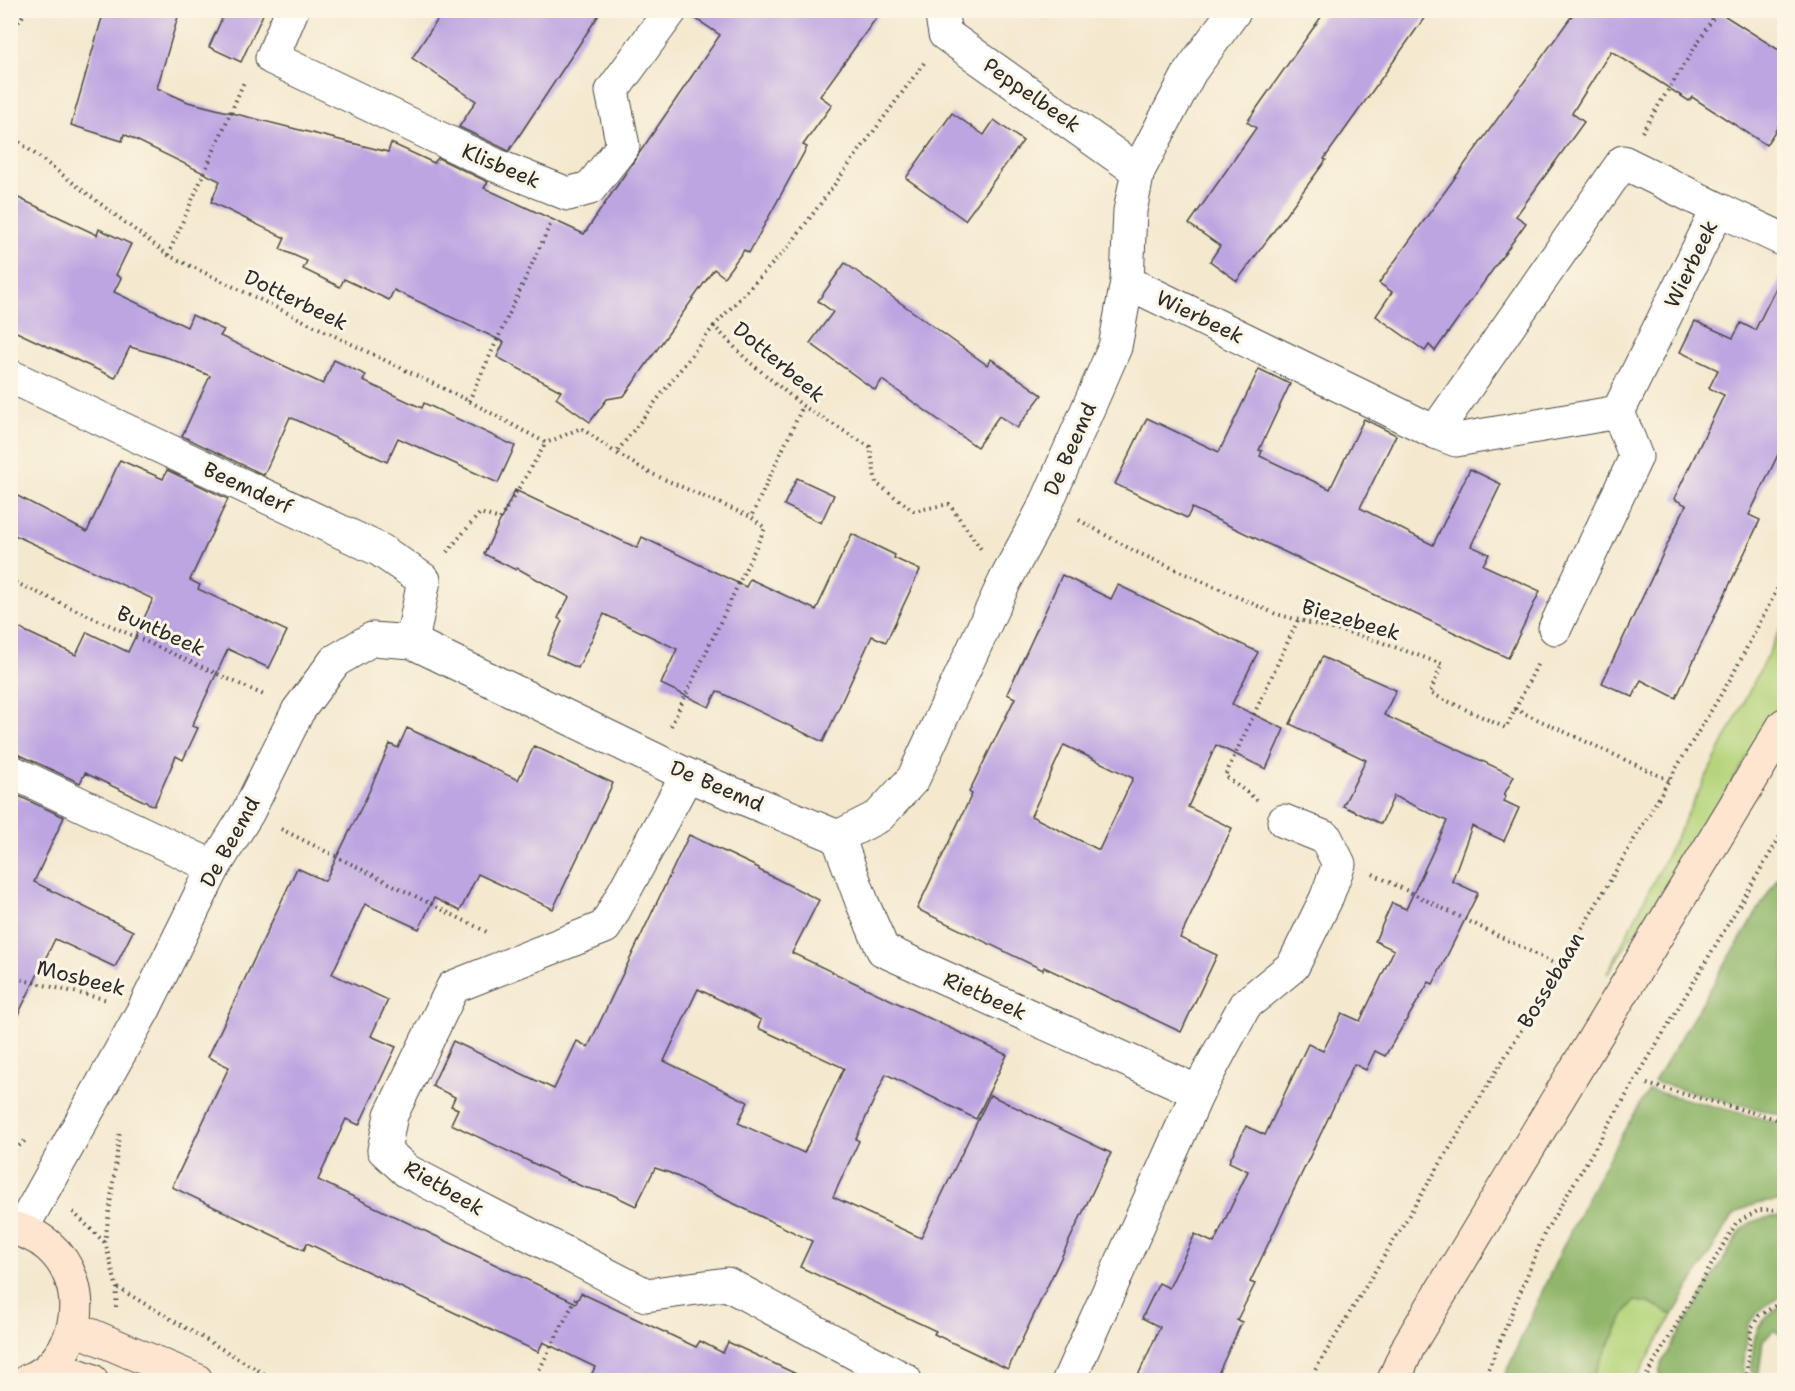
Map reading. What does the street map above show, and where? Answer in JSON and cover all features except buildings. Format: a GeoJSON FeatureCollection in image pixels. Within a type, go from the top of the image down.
{"type":"FeatureCollection","features":[{"type":"Feature","properties":{"kind":"street"},"geometry":{"type":"LineString","coordinates":[[272,58],[292,10]]}},
{"type":"Feature","properties":{"kind":"street","name":"Klisbeek"},"geometry":{"type":"LineString","coordinates":[[272,58],[495,165],[568,194],[590,188],[623,146],[612,91],[671,10]]}},
{"type":"Feature","properties":{"kind":"street","name":"De Beemd"},"geometry":{"type":"LineString","coordinates":[[16,1229],[144,1009],[214,867],[248,812],[298,711],[335,662],[372,639],[412,642],[687,775],[838,837],[879,816],[913,779],[1005,581],[1047,502],[1115,347],[1127,282],[1130,211],[1138,171],[1190,72],[1234,10]]}},
{"type":"Feature","properties":{"kind":"street","name":"Peppelbeek"},"geometry":{"type":"LineString","coordinates":[[943,22],[1138,171]]}},
{"type":"Feature","properties":{"kind":"street"},"geometry":{"type":"LineString","coordinates":[[1435,432],[1623,162]]}},
{"type":"Feature","properties":{"kind":"street","name":"Wierbeek"},"geometry":{"type":"LineString","coordinates":[[1127,282],[1435,432],[1456,440],[1618,412],[1718,209],[1623,162]]}},
{"type":"Feature","properties":{"kind":"street"},"geometry":{"type":"LineString","coordinates":[[1718,209],[1785,240]]}},
{"type":"Feature","properties":{"kind":"street","name":"Beemderf"},"geometry":{"type":"LineString","coordinates":[[10,376],[380,550],[424,580]]}},
{"type":"Feature","properties":{"kind":"street"},"geometry":{"type":"LineString","coordinates":[[1556,628],[1636,457],[1618,412]]}},
{"type":"Feature","properties":{"kind":"street"},"geometry":{"type":"LineString","coordinates":[[412,642],[424,580]]}},
{"type":"Feature","properties":{"kind":"street"},"geometry":{"type":"LineString","coordinates":[[1395,1380],[1409,1345],[1785,725]]}},
{"type":"Feature","properties":{"kind":"street"},"geometry":{"type":"LineString","coordinates":[[10,771],[214,867]]}},
{"type":"Feature","properties":{"kind":"street","name":"Rietbeek"},"geometry":{"type":"LineString","coordinates":[[687,775],[605,927],[453,987],[391,1115],[384,1150],[407,1171],[646,1295],[727,1284],[905,1380]]}},
{"type":"Feature","properties":{"kind":"street"},"geometry":{"type":"LineString","coordinates":[[1069,1380],[1198,1092],[1245,1005],[1293,966],[1326,899],[1339,864],[1326,838],[1284,821]]}},
{"type":"Feature","properties":{"kind":"street","name":"Rietbeek"},"geometry":{"type":"LineString","coordinates":[[838,837],[883,950],[1198,1092]]}},
{"type":"Feature","properties":{"kind":"street"},"geometry":{"type":"LineString","coordinates":[[16,1229],[48,1245],[67,1268],[74,1287],[77,1308],[74,1328],[66,1348],[41,1373]]}},
{"type":"Feature","properties":{"kind":"street"},"geometry":{"type":"LineString","coordinates":[[74,1328],[196,1380]]}},
{"type":"Feature","properties":{"kind":"street"},"geometry":{"type":"LineString","coordinates":[[1377,1380],[1409,1345]]}},
{"type":"Feature","properties":{"kind":"street"},"geometry":{"type":"LineString","coordinates":[[41,1373],[91,1380]]}},
{"type":"Feature","properties":{"kind":"path"},"geometry":{"type":"LineString","coordinates":[[10,38],[26,10]]}},
{"type":"Feature","properties":{"kind":"path"},"geometry":{"type":"LineString","coordinates":[[1623,162],[1718,10]]}},
{"type":"Feature","properties":{"kind":"path","name":"Dotterbeek"},"geometry":{"type":"LineString","coordinates":[[943,22],[790,245],[714,326],[746,359],[803,406],[870,447],[876,483],[914,511],[949,504],[1005,581]]}},
{"type":"Feature","properties":{"kind":"path"},"geometry":{"type":"LineString","coordinates":[[168,255],[249,72],[272,58]]}},
{"type":"Feature","properties":{"kind":"path","name":"Dotterbeek"},"geometry":{"type":"LineString","coordinates":[[10,135],[168,255],[469,401],[546,443]]}},
{"type":"Feature","properties":{"kind":"path"},"geometry":{"type":"LineString","coordinates":[[469,401],[553,219],[568,194]]}},
{"type":"Feature","properties":{"kind":"path"},"geometry":{"type":"LineString","coordinates":[[616,453],[714,326]]}},
{"type":"Feature","properties":{"kind":"path"},"geometry":{"type":"LineString","coordinates":[[752,517],[803,406]]}},
{"type":"Feature","properties":{"kind":"path"},"geometry":{"type":"LineString","coordinates":[[424,580],[480,513],[500,519],[546,443],[581,428],[616,453],[650,473],[752,517],[765,528],[655,759]]}},
{"type":"Feature","properties":{"kind":"path","name":"Biezebeek"},"geometry":{"type":"LineString","coordinates":[[1047,502],[1134,551],[1276,614],[1378,641],[1442,664],[1430,693],[1506,728],[1556,628]]}},
{"type":"Feature","properties":{"kind":"path","name":"Bossebaan"},"geometry":{"type":"LineString","coordinates":[[1309,1380],[1560,966],[1731,678],[1785,576]]}},
{"type":"Feature","properties":{"kind":"path","name":"Buntbeek"},"geometry":{"type":"LineString","coordinates":[[10,580],[298,711]]}},
{"type":"Feature","properties":{"kind":"path"},"geometry":{"type":"LineString","coordinates":[[1284,821],[1225,776],[1298,620]]}},
{"type":"Feature","properties":{"kind":"path"},"geometry":{"type":"LineString","coordinates":[[1515,709],[1669,780]]}},
{"type":"Feature","properties":{"kind":"path"},"geometry":{"type":"LineString","coordinates":[[248,812],[535,956]]}},
{"type":"Feature","properties":{"kind":"path"},"geometry":{"type":"LineString","coordinates":[[1484,1380],[1545,1232],[1785,830]]}},
{"type":"Feature","properties":{"kind":"path"},"geometry":{"type":"LineString","coordinates":[[1334,856],[1560,966]]}},
{"type":"Feature","properties":{"kind":"path","name":"Mosbeek"},"geometry":{"type":"LineString","coordinates":[[10,976],[144,1009]]}},
{"type":"Feature","properties":{"kind":"path"},"geometry":{"type":"LineString","coordinates":[[1647,1084],[1785,1120]]}},
{"type":"Feature","properties":{"kind":"path"},"geometry":{"type":"LineString","coordinates":[[105,1242],[121,1122]]}},
{"type":"Feature","properties":{"kind":"path"},"geometry":{"type":"LineString","coordinates":[[1647,1380],[1736,1223],[1759,1210],[1785,1209]]}},
{"type":"Feature","properties":{"kind":"path"},"geometry":{"type":"LineString","coordinates":[[534,1380],[591,1268]]}},
{"type":"Feature","properties":{"kind":"path"},"geometry":{"type":"LineString","coordinates":[[117,1288],[268,1377],[278,1380]]}},
{"type":"Feature","properties":{"kind":"path"},"geometry":{"type":"LineString","coordinates":[[1746,1380],[1751,1329],[1760,1316],[1785,1300]]}},
{"type":"Feature","properties":{"kind":"green space"},"geometry":{"type":"Polygon","coordinates":[[[1784,622],[1784,695],[1709,821],[1607,974],[1784,622]]]}},
{"type":"Feature","properties":{"kind":"green space"},"geometry":{"type":"Polygon","coordinates":[[[1784,867],[1784,1116],[1654,1082],[1784,867]]]}},
{"type":"Feature","properties":{"kind":"green space"},"geometry":{"type":"Polygon","coordinates":[[[1649,1090],[1784,1124],[1784,1201],[1755,1204],[1730,1219],[1673,1315],[1649,1303],[1635,1301],[1628,1308],[1591,1380],[1503,1380],[1588,1196],[1649,1090]]]}},
{"type":"Feature","properties":{"kind":"green space"},"geometry":{"type":"Polygon","coordinates":[[[1784,1216],[1784,1295],[1759,1311],[1748,1326],[1742,1380],[1664,1380],[1659,1374],[1661,1364],[1740,1232],[1754,1221],[1784,1216]]]}},
{"type":"Feature","properties":{"kind":"green space"},"geometry":{"type":"Polygon","coordinates":[[[1635,1300],[1649,1303],[1673,1315],[1635,1380],[1591,1380],[1628,1308],[1635,1300]]]}},
{"type":"Feature","properties":{"kind":"green space"},"geometry":{"type":"Polygon","coordinates":[[[1784,1305],[1784,1338],[1774,1330],[1763,1341],[1758,1380],[1751,1380],[1753,1345],[1758,1328],[1764,1320],[1784,1305]]]}}]}
